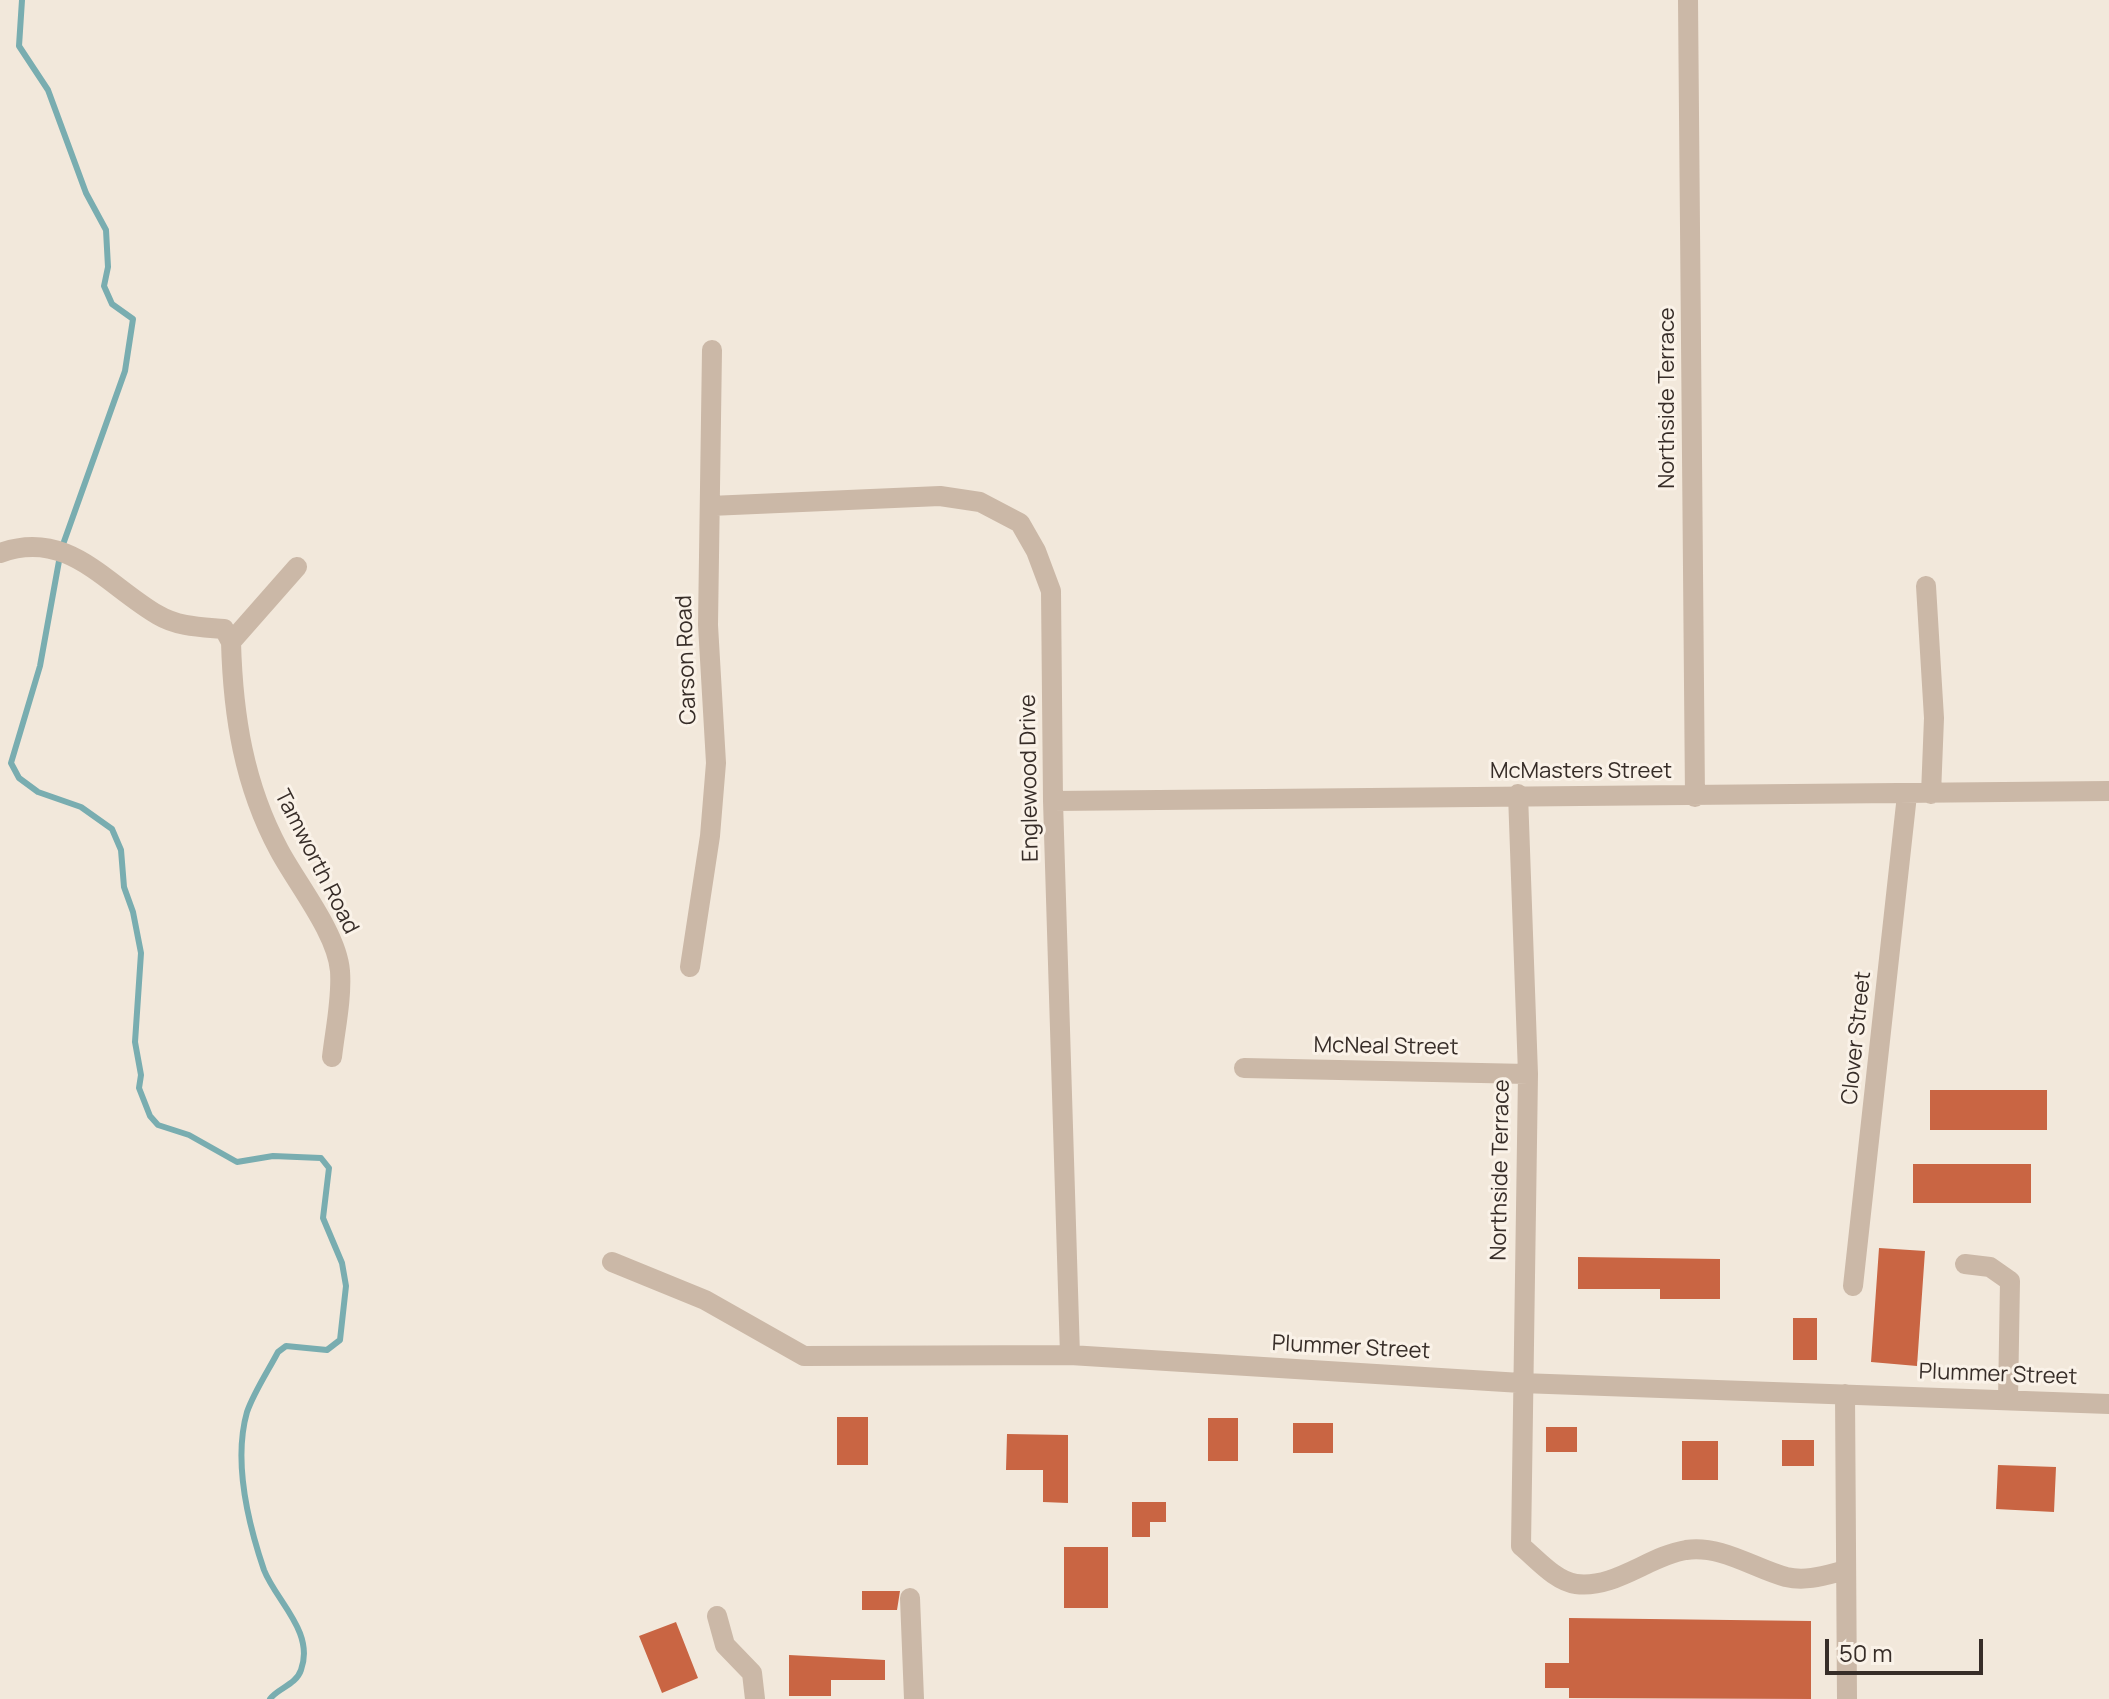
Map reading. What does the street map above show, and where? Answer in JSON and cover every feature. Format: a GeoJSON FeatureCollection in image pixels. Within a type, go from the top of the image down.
{"type":"FeatureCollection","features":[{"type":"Feature","properties":{"kind":"street","name":"Northside Terrace"},"geometry":{"type":"LineString","coordinates":[[1688,0],[1695,797]]}},
{"type":"Feature","properties":{"kind":"street","name":"Carson Road"},"geometry":{"type":"LineString","coordinates":[[690,967],[710,836],[716,763],[708,625],[712,350]]}},
{"type":"Feature","properties":{"kind":"street","name":"Englewood Drive"},"geometry":{"type":"LineString","coordinates":[[710,506],[940,496],[980,502],[1020,523],[1036,551],[1051,591],[1053,801],[1070,1355]]}},
{"type":"Feature","properties":{"kind":"street"},"geometry":{"type":"LineString","coordinates":[[0,553],[22,547],[60,550],[109,576],[156,615],[174,623],[224,629],[231,642],[297,567]]}},
{"type":"Feature","properties":{"kind":"street"},"geometry":{"type":"LineString","coordinates":[[1926,586],[1934,718],[1931,794]]}},
{"type":"Feature","properties":{"kind":"street","name":"Tamworth Road"},"geometry":{"type":"LineString","coordinates":[[231,642],[232,682],[248,777],[278,849],[317,916],[340,969],[332,1057]]}},
{"type":"Feature","properties":{"kind":"street","name":"McMasters Street"},"geometry":{"type":"LineString","coordinates":[[1053,801],[1518,794],[1695,797],[2109,791]]}},
{"type":"Feature","properties":{"kind":"street","name":"Northside Terrace"},"geometry":{"type":"LineString","coordinates":[[1518,794],[1528,1074],[1521,1383],[1521,1546],[1555,1575],[1573,1584],[1594,1584],[1688,1550],[1712,1550],[1787,1577],[1810,1579],[1846,1570]]}},
{"type":"Feature","properties":{"kind":"street","name":"Clover Street"},"geometry":{"type":"LineString","coordinates":[[1853,1286],[1907,795]]}},
{"type":"Feature","properties":{"kind":"street","name":"McNeal Street"},"geometry":{"type":"LineString","coordinates":[[1244,1068],[1528,1074]]}},
{"type":"Feature","properties":{"kind":"street","name":"Plummer Street"},"geometry":{"type":"LineString","coordinates":[[612,1262],[705,1300],[804,1356],[1070,1355],[1521,1383],[2109,1404]]}},
{"type":"Feature","properties":{"kind":"street"},"geometry":{"type":"LineString","coordinates":[[1965,1264],[1990,1267],[2010,1281],[2008,1400]]}},
{"type":"Feature","properties":{"kind":"street"},"geometry":{"type":"LineString","coordinates":[[1845,1394],[1847,1699]]}},
{"type":"Feature","properties":{"kind":"street"},"geometry":{"type":"LineString","coordinates":[[910,1598],[914,1699]]}},
{"type":"Feature","properties":{"kind":"street"},"geometry":{"type":"LineString","coordinates":[[717,1616],[725,1645],[752,1673],[755,1699]]}},
{"type":"Feature","properties":{"kind":"building"},"geometry":{"type":"Polygon","coordinates":[[[1930,1090],[2047,1090],[2047,1130],[1930,1130],[1930,1090]]]}},
{"type":"Feature","properties":{"kind":"building"},"geometry":{"type":"Polygon","coordinates":[[[1913,1164],[2031,1164],[2031,1203],[1913,1203],[1913,1164]]]}},
{"type":"Feature","properties":{"kind":"building"},"geometry":{"type":"Polygon","coordinates":[[[1879,1248],[1925,1251],[1917,1366],[1871,1362],[1879,1248]]]}},
{"type":"Feature","properties":{"kind":"building"},"geometry":{"type":"Polygon","coordinates":[[[1578,1257],[1720,1259],[1720,1299],[1660,1299],[1660,1289],[1578,1289],[1578,1257]]]}},
{"type":"Feature","properties":{"kind":"building"},"geometry":{"type":"Polygon","coordinates":[[[1793,1318],[1817,1318],[1817,1360],[1793,1360],[1793,1318]]]}},
{"type":"Feature","properties":{"kind":"building"},"geometry":{"type":"Polygon","coordinates":[[[837,1417],[868,1417],[868,1465],[837,1465],[837,1417]]]}},
{"type":"Feature","properties":{"kind":"building"},"geometry":{"type":"Polygon","coordinates":[[[1208,1418],[1238,1418],[1238,1461],[1208,1461],[1208,1418]]]}},
{"type":"Feature","properties":{"kind":"building"},"geometry":{"type":"Polygon","coordinates":[[[1293,1423],[1333,1423],[1333,1453],[1293,1453],[1293,1423]]]}},
{"type":"Feature","properties":{"kind":"building"},"geometry":{"type":"Polygon","coordinates":[[[1546,1427],[1577,1427],[1577,1452],[1546,1452],[1546,1427]]]}},
{"type":"Feature","properties":{"kind":"building"},"geometry":{"type":"Polygon","coordinates":[[[1007,1434],[1068,1435],[1068,1503],[1043,1502],[1043,1470],[1006,1470],[1007,1434]]]}},
{"type":"Feature","properties":{"kind":"building"},"geometry":{"type":"Polygon","coordinates":[[[1782,1440],[1814,1440],[1814,1466],[1782,1466],[1782,1440]]]}},
{"type":"Feature","properties":{"kind":"building"},"geometry":{"type":"Polygon","coordinates":[[[1682,1441],[1718,1441],[1718,1480],[1682,1480],[1682,1441]]]}},
{"type":"Feature","properties":{"kind":"building"},"geometry":{"type":"Polygon","coordinates":[[[1998,1465],[2056,1467],[2054,1512],[1996,1509],[1998,1465]]]}},
{"type":"Feature","properties":{"kind":"building"},"geometry":{"type":"Polygon","coordinates":[[[1132,1502],[1166,1502],[1166,1522],[1150,1522],[1150,1537],[1132,1537],[1132,1502]]]}},
{"type":"Feature","properties":{"kind":"building"},"geometry":{"type":"Polygon","coordinates":[[[1064,1547],[1108,1547],[1108,1608],[1064,1608],[1064,1547]]]}},
{"type":"Feature","properties":{"kind":"building"},"geometry":{"type":"Polygon","coordinates":[[[862,1591],[900,1591],[897,1610],[862,1610],[862,1591]]]}},
{"type":"Feature","properties":{"kind":"building"},"geometry":{"type":"Polygon","coordinates":[[[1569,1618],[1811,1621],[1811,1699],[1569,1698],[1569,1688],[1545,1688],[1545,1663],[1569,1663],[1569,1618]]]}},
{"type":"Feature","properties":{"kind":"building"},"geometry":{"type":"Polygon","coordinates":[[[676,1622],[698,1678],[662,1693],[639,1636],[676,1622]]]}},
{"type":"Feature","properties":{"kind":"building"},"geometry":{"type":"Polygon","coordinates":[[[789,1655],[885,1660],[885,1680],[831,1680],[831,1696],[789,1696],[789,1655]]]}},
{"type":"Feature","properties":{"kind":"waterway"},"geometry":{"type":"LineString","coordinates":[[22,0],[19,46],[48,90],[86,193],[106,230],[108,267],[104,286],[112,304],[133,319],[125,371],[61,550],[40,666],[11,763],[19,778],[38,792],[81,807],[112,829],[121,850],[124,887],[133,912],[141,953],[135,1042],[141,1075],[139,1088],[150,1116],[158,1125],[189,1135],[237,1162],[273,1156],[321,1158],[329,1168],[323,1218],[342,1263],[346,1286],[340,1340],[327,1350],[286,1346],[278,1352],[250,1404],[243,1431],[244,1492],[253,1532],[264,1570],[299,1630],[303,1643],[304,1656],[299,1675],[270,1699]]}}]}
